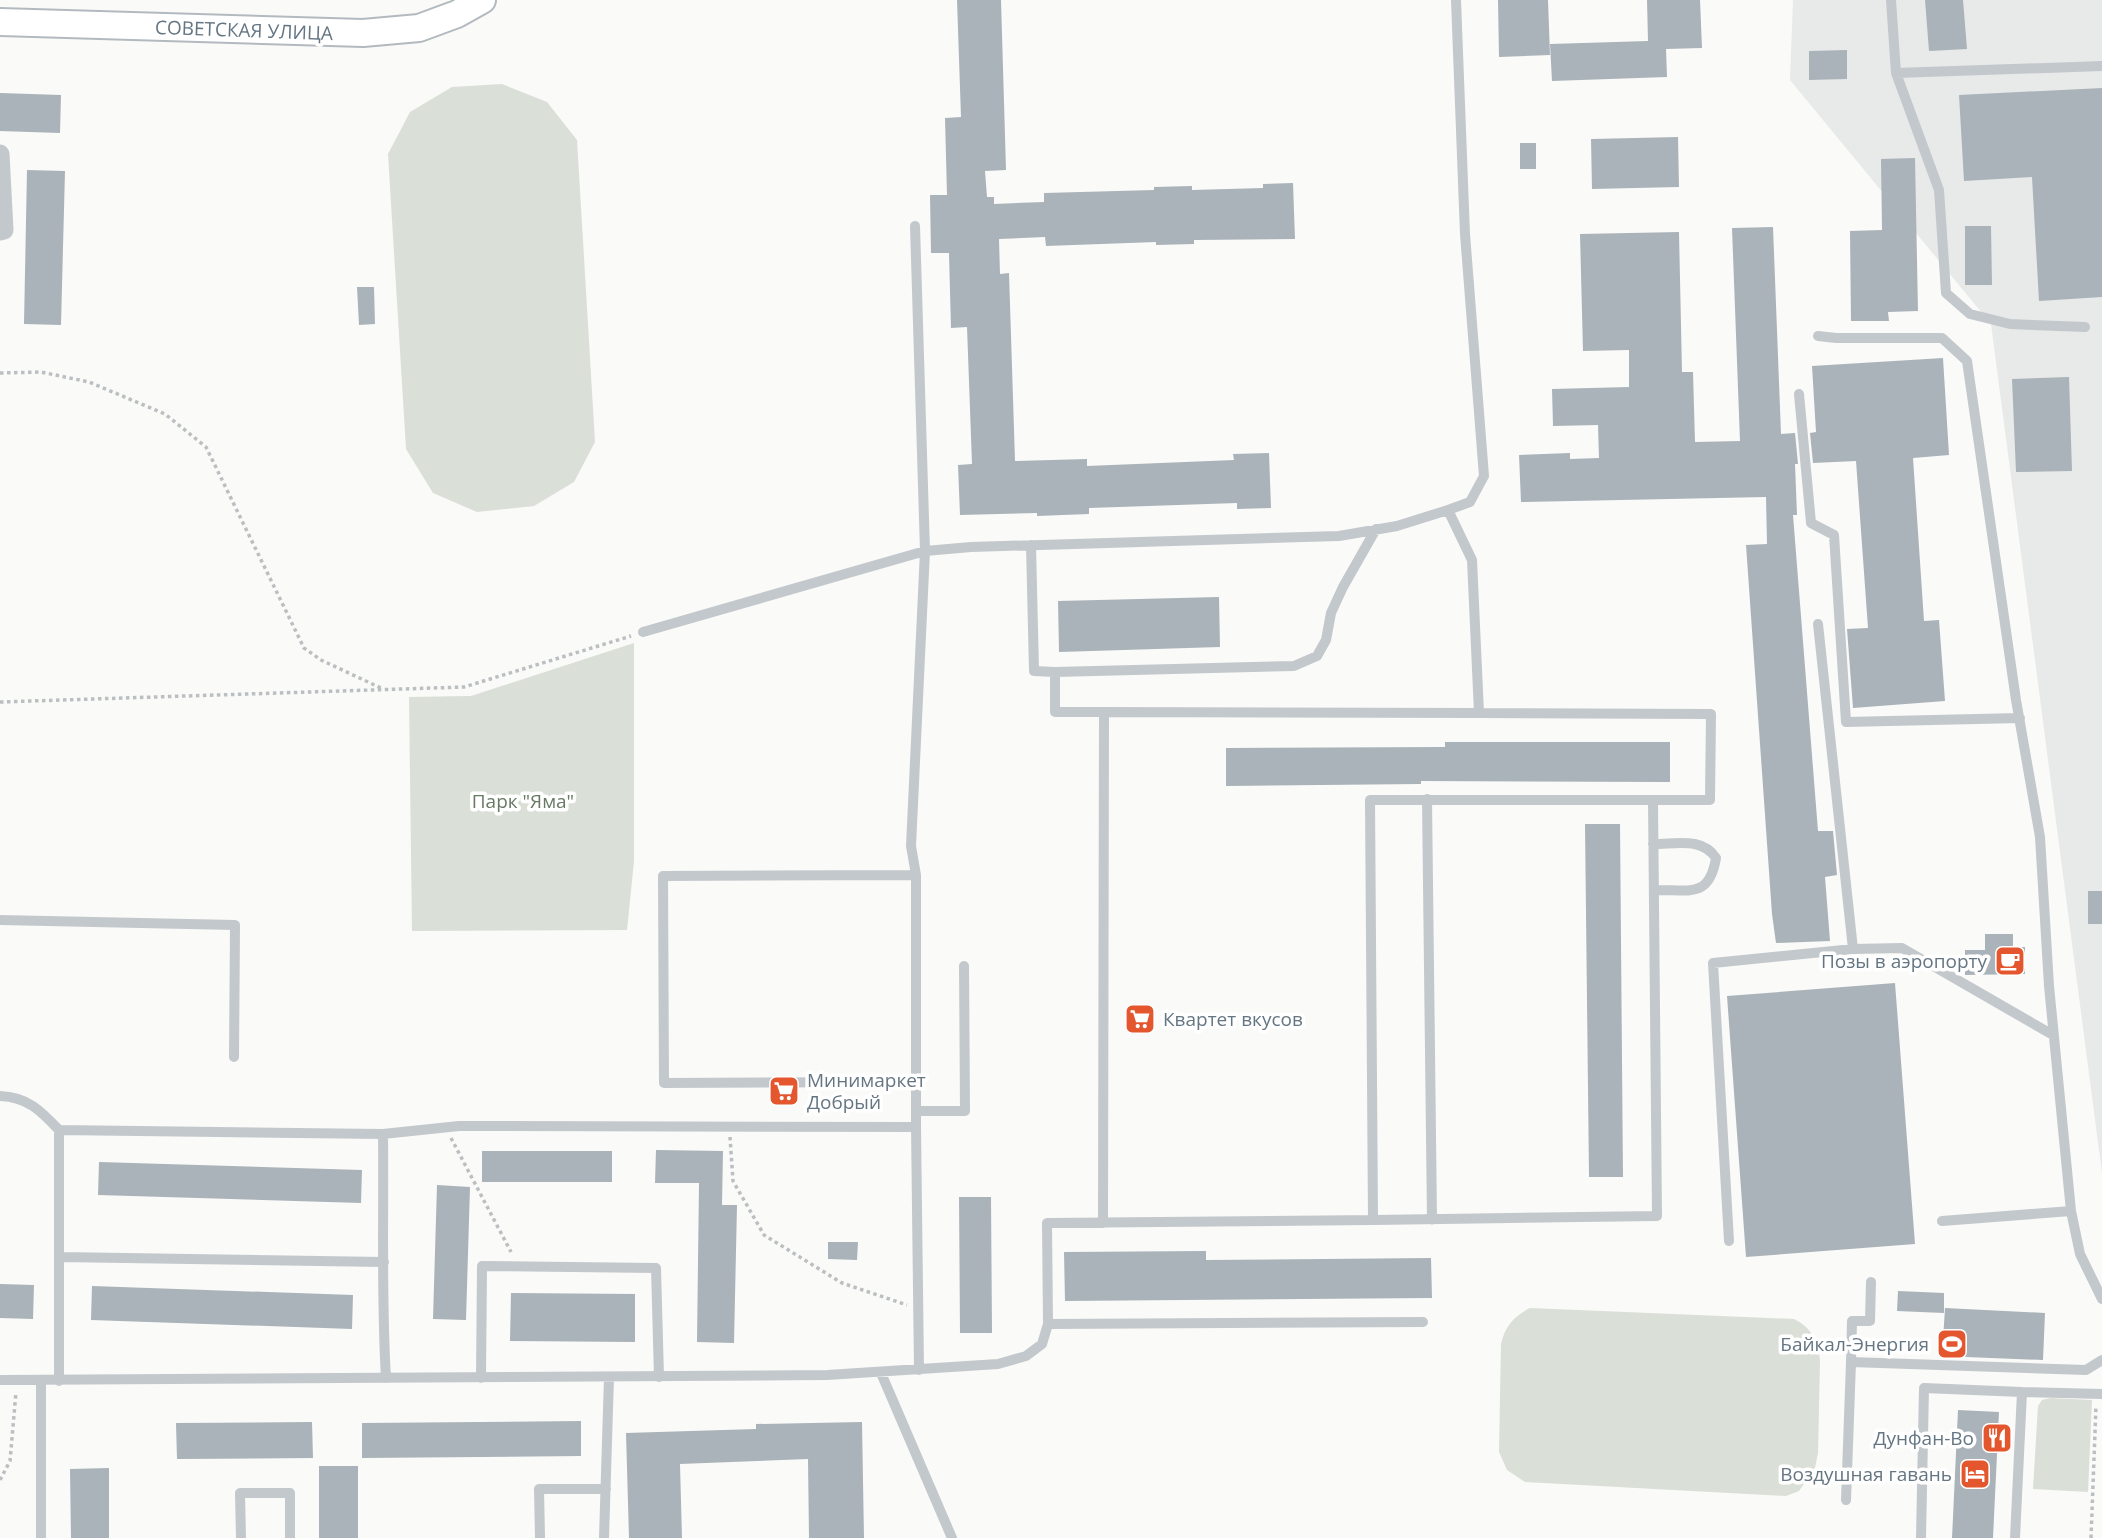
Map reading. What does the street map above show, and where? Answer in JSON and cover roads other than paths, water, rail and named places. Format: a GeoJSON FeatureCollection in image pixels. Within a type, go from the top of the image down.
{"type":"FeatureCollection","features":[{"type":"Feature","properties":{"kind":"main road","name":"СОВЕТСКАЯ УЛИЦА"},"geometry":{"type":"LineString","coordinates":[[0,22],[363,33],[419,27],[457,14],[482,0]]}},
{"type":"Feature","properties":{"kind":"street"},"geometry":{"type":"LineString","coordinates":[[0,154],[4,230],[0,231]]}},
{"type":"Feature","properties":{"kind":"lane"},"geometry":{"type":"LineString","coordinates":[[643,632],[925,551],[1031,545],[1339,536],[1397,526],[1470,502],[1484,477],[1465,234],[1456,0]]}},
{"type":"Feature","properties":{"kind":"lane"},"geometry":{"type":"LineString","coordinates":[[1891,0],[1896,73],[1939,190],[1946,293],[1970,314],[2010,324],[2085,327]]}},
{"type":"Feature","properties":{"kind":"lane"},"geometry":{"type":"LineString","coordinates":[[1896,73],[2102,66]]}},
{"type":"Feature","properties":{"kind":"lane"},"geometry":{"type":"LineString","coordinates":[[915,226],[925,551],[911,846],[916,875],[919,1370]]}},
{"type":"Feature","properties":{"kind":"lane"},"geometry":{"type":"LineString","coordinates":[[1818,336],[1942,338],[1967,361],[2040,837],[2053,1035],[2071,1211],[2080,1254],[2102,1299]]}},
{"type":"Feature","properties":{"kind":"lane"},"geometry":{"type":"LineString","coordinates":[[1799,394],[1811,523],[1834,535],[1846,722],[2020,718]]}},
{"type":"Feature","properties":{"kind":"lane"},"geometry":{"type":"LineString","coordinates":[[1448,510],[1472,560],[1479,713]]}},
{"type":"Feature","properties":{"kind":"lane"},"geometry":{"type":"LineString","coordinates":[[1031,545],[1034,671],[1294,666],[1317,656],[1326,640],[1331,612],[1376,529]]}},
{"type":"Feature","properties":{"kind":"lane"},"geometry":{"type":"LineString","coordinates":[[1818,624],[1853,949]]}},
{"type":"Feature","properties":{"kind":"lane"},"geometry":{"type":"LineString","coordinates":[[1055,672],[1055,712],[1711,714],[1710,800],[1370,800],[1373,1220]]}},
{"type":"Feature","properties":{"kind":"lane"},"geometry":{"type":"LineString","coordinates":[[1103,1223],[1104,712]]}},
{"type":"Feature","properties":{"kind":"lane"},"geometry":{"type":"LineString","coordinates":[[1427,799],[1432,1220]]}},
{"type":"Feature","properties":{"kind":"lane"},"geometry":{"type":"LineString","coordinates":[[0,1380],[659,1377],[881,1373],[998,1364],[1026,1356],[1042,1344],[1048,1324],[1047,1223],[1657,1216],[1653,801]]}},
{"type":"Feature","properties":{"kind":"lane"},"geometry":{"type":"LineString","coordinates":[[1653,844],[1697,844],[1710,849],[1716,858],[1714,873],[1708,885],[1698,889],[1654,890]]}},
{"type":"Feature","properties":{"kind":"lane"},"geometry":{"type":"LineString","coordinates":[[916,875],[663,876],[664,1083],[916,1082]]}},
{"type":"Feature","properties":{"kind":"lane"},"geometry":{"type":"LineString","coordinates":[[0,920],[236,925],[234,1057]]}},
{"type":"Feature","properties":{"kind":"lane"},"geometry":{"type":"LineString","coordinates":[[1729,1241],[1713,963],[1853,949],[1902,948],[2053,1035]]}},
{"type":"Feature","properties":{"kind":"lane"},"geometry":{"type":"LineString","coordinates":[[916,1111],[965,1111],[964,967]]}},
{"type":"Feature","properties":{"kind":"lane"},"geometry":{"type":"LineString","coordinates":[[0,1096],[13,1096],[27,1101],[39,1109],[59,1130],[59,1381]]}},
{"type":"Feature","properties":{"kind":"lane"},"geometry":{"type":"LineString","coordinates":[[59,1130],[383,1134],[446,1128],[916,1127]]}},
{"type":"Feature","properties":{"kind":"lane"},"geometry":{"type":"LineString","coordinates":[[383,1134],[382,1320],[386,1378]]}},
{"type":"Feature","properties":{"kind":"lane"},"geometry":{"type":"LineString","coordinates":[[1942,1221],[2071,1211]]}},
{"type":"Feature","properties":{"kind":"lane"},"geometry":{"type":"LineString","coordinates":[[59,1257],[384,1262]]}},
{"type":"Feature","properties":{"kind":"lane"},"geometry":{"type":"LineString","coordinates":[[481,1378],[482,1266],[656,1268],[659,1377]]}},
{"type":"Feature","properties":{"kind":"lane"},"geometry":{"type":"LineString","coordinates":[[1846,1500],[1852,1321],[1870,1321],[1871,1282]]}},
{"type":"Feature","properties":{"kind":"lane"},"geometry":{"type":"LineString","coordinates":[[1048,1324],[1423,1322]]}},
{"type":"Feature","properties":{"kind":"lane"},"geometry":{"type":"LineString","coordinates":[[1851,1362],[2086,1370],[2102,1360]]}},
{"type":"Feature","properties":{"kind":"lane"},"geometry":{"type":"LineString","coordinates":[[881,1373],[952,1538]]}},
{"type":"Feature","properties":{"kind":"lane"},"geometry":{"type":"LineString","coordinates":[[604,1538],[609,1377]]}},
{"type":"Feature","properties":{"kind":"lane"},"geometry":{"type":"LineString","coordinates":[[41,1381],[41,1538]]}},
{"type":"Feature","properties":{"kind":"lane"},"geometry":{"type":"LineString","coordinates":[[1922,1538],[1924,1388],[2099,1394]]}},
{"type":"Feature","properties":{"kind":"lane"},"geometry":{"type":"LineString","coordinates":[[2015,1538],[2022,1392]]}},
{"type":"Feature","properties":{"kind":"lane"},"geometry":{"type":"LineString","coordinates":[[540,1538],[539,1489],[606,1489]]}},
{"type":"Feature","properties":{"kind":"lane"},"geometry":{"type":"LineString","coordinates":[[241,1538],[240,1493],[290,1493],[290,1538]]}},
{"type":"Feature","properties":{"kind":"place","name":"Позы в аэропорту"},"geometry":{"type":"Point","coordinates":[2010,961]}},
{"type":"Feature","properties":{"kind":"place","name":"Квартет вкусов"},"geometry":{"type":"Point","coordinates":[1140,1019]}},
{"type":"Feature","properties":{"kind":"place","name":"Минимаркет Добрый"},"geometry":{"type":"Point","coordinates":[784,1091]}},
{"type":"Feature","properties":{"kind":"place","name":"Байкал-Энергия"},"geometry":{"type":"Point","coordinates":[1952,1344]}},
{"type":"Feature","properties":{"kind":"place","name":"Дунфан-Во"},"geometry":{"type":"Point","coordinates":[1997,1438]}},
{"type":"Feature","properties":{"kind":"place","name":"Воздушная гавань"},"geometry":{"type":"Point","coordinates":[1975,1474]}},
{"type":"Feature","properties":{"kind":"park label","name":"Парк \"Яма\""},"geometry":{"type":"Point","coordinates":[523,801]}}]}
